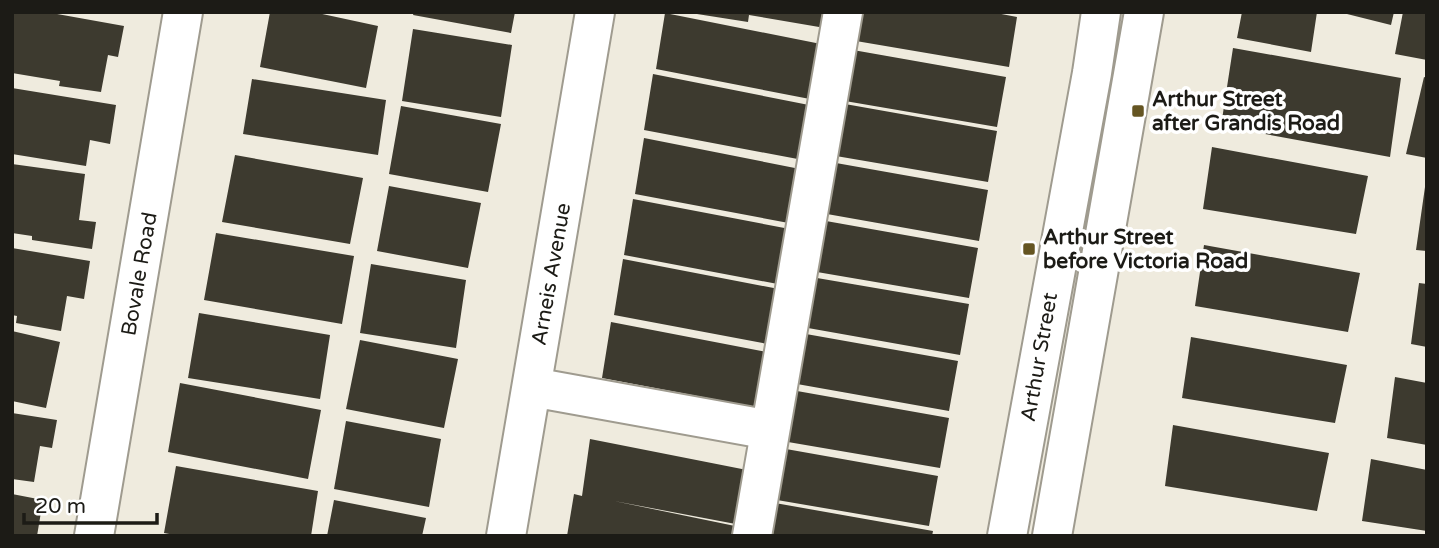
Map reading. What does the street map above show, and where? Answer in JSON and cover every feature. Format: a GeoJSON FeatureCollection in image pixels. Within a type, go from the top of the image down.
{"type":"FeatureCollection","features":[{"type":"Feature","properties":{"kind":"street","name":"Bovale Road"},"geometry":{"type":"LineString","coordinates":[[94,536],[183,12]]}},
{"type":"Feature","properties":{"kind":"street","name":"Arneis Avenue"},"geometry":{"type":"LineString","coordinates":[[506,536],[595,12]]}},
{"type":"Feature","properties":{"kind":"street"},"geometry":{"type":"LineString","coordinates":[[752,536],[843,12]]}},
{"type":"Feature","properties":{"kind":"street","name":"Arthur Street"},"geometry":{"type":"LineString","coordinates":[[1007,536],[1101,12]]}},
{"type":"Feature","properties":{"kind":"street","name":"Arthur Street"},"geometry":{"type":"LineString","coordinates":[[1052,536],[1144,12]]}},
{"type":"Feature","properties":{"kind":"street"},"geometry":{"type":"LineString","coordinates":[[532,387],[770,430]]}},
{"type":"Feature","properties":{"kind":"building"},"geometry":{"type":"Polygon","coordinates":[[[12,12],[46,12],[124,26],[118,57],[108,55],[101,92],[59,86],[60,81],[12,73],[12,12]]]}},
{"type":"Feature","properties":{"kind":"building"},"geometry":{"type":"Polygon","coordinates":[[[270,12],[313,12],[378,26],[366,88],[260,67],[270,12]]]}},
{"type":"Feature","properties":{"kind":"building"},"geometry":{"type":"Polygon","coordinates":[[[414,12],[515,12],[511,33],[413,15],[414,12]]]}},
{"type":"Feature","properties":{"kind":"building"},"geometry":{"type":"Polygon","coordinates":[[[697,12],[827,12],[825,28],[749,15],[748,22],[697,12]]]}},
{"type":"Feature","properties":{"kind":"building"},"geometry":{"type":"Polygon","coordinates":[[[861,12],[991,12],[1017,17],[1009,67],[856,41],[861,12]]]}},
{"type":"Feature","properties":{"kind":"building"},"geometry":{"type":"Polygon","coordinates":[[[1242,12],[1317,12],[1311,52],[1237,38],[1242,12]]]}},
{"type":"Feature","properties":{"kind":"building"},"geometry":{"type":"Polygon","coordinates":[[[1339,12],[1394,12],[1391,25],[1339,12]]]}},
{"type":"Feature","properties":{"kind":"building"},"geometry":{"type":"Polygon","coordinates":[[[1403,12],[1427,12],[1427,60],[1395,54],[1403,12]]]}},
{"type":"Feature","properties":{"kind":"building"},"geometry":{"type":"Polygon","coordinates":[[[665,13],[826,45],[815,100],[656,69],[665,13]]]}},
{"type":"Feature","properties":{"kind":"building"},"geometry":{"type":"Polygon","coordinates":[[[413,29],[512,45],[501,117],[402,101],[413,29]]]}},
{"type":"Feature","properties":{"kind":"building"},"geometry":{"type":"Polygon","coordinates":[[[1233,48],[1401,78],[1390,157],[1221,126],[1233,48]]]}},
{"type":"Feature","properties":{"kind":"building"},"geometry":{"type":"Polygon","coordinates":[[[853,50],[1006,77],[997,127],[845,101],[853,50]]]}},
{"type":"Feature","properties":{"kind":"building"},"geometry":{"type":"Polygon","coordinates":[[[653,74],[814,106],[803,160],[644,130],[653,74]]]}},
{"type":"Feature","properties":{"kind":"building"},"geometry":{"type":"Polygon","coordinates":[[[1424,77],[1427,78],[1427,158],[1406,154],[1424,77]]]}},
{"type":"Feature","properties":{"kind":"building"},"geometry":{"type":"Polygon","coordinates":[[[252,79],[386,100],[378,155],[243,134],[252,79]]]}},
{"type":"Feature","properties":{"kind":"building"},"geometry":{"type":"Polygon","coordinates":[[[12,88],[116,105],[110,144],[90,140],[86,166],[12,154],[12,88]]]}},
{"type":"Feature","properties":{"kind":"building"},"geometry":{"type":"Polygon","coordinates":[[[845,104],[997,131],[988,182],[836,156],[845,104]]]}},
{"type":"Feature","properties":{"kind":"building"},"geometry":{"type":"Polygon","coordinates":[[[401,106],[501,124],[488,192],[389,174],[401,106]]]}},
{"type":"Feature","properties":{"kind":"building"},"geometry":{"type":"Polygon","coordinates":[[[644,138],[805,170],[794,224],[635,194],[644,138]]]}},
{"type":"Feature","properties":{"kind":"building"},"geometry":{"type":"Polygon","coordinates":[[[1212,147],[1368,176],[1356,234],[1203,209],[1212,147]]]}},
{"type":"Feature","properties":{"kind":"building"},"geometry":{"type":"Polygon","coordinates":[[[235,155],[363,178],[350,244],[222,222],[235,155]]]}},
{"type":"Feature","properties":{"kind":"building"},"geometry":{"type":"Polygon","coordinates":[[[836,163],[988,190],[979,241],[827,214],[836,163]]]}},
{"type":"Feature","properties":{"kind":"building"},"geometry":{"type":"Polygon","coordinates":[[[12,164],[85,174],[79,220],[96,222],[92,249],[32,240],[32,236],[12,233],[12,164]]]}},
{"type":"Feature","properties":{"kind":"building"},"geometry":{"type":"Polygon","coordinates":[[[389,186],[481,203],[468,268],[377,251],[389,186]]]}},
{"type":"Feature","properties":{"kind":"building"},"geometry":{"type":"Polygon","coordinates":[[[1425,187],[1427,188],[1427,251],[1416,250],[1425,187]]]}},
{"type":"Feature","properties":{"kind":"building"},"geometry":{"type":"Polygon","coordinates":[[[633,199],[795,230],[783,285],[624,255],[633,199]]]}},
{"type":"Feature","properties":{"kind":"building"},"geometry":{"type":"Polygon","coordinates":[[[826,221],[978,248],[969,298],[817,272],[826,221]]]}},
{"type":"Feature","properties":{"kind":"building"},"geometry":{"type":"Polygon","coordinates":[[[216,233],[354,256],[342,324],[204,300],[216,233]]]}},
{"type":"Feature","properties":{"kind":"building"},"geometry":{"type":"Polygon","coordinates":[[[1204,245],[1360,273],[1348,332],[1195,306],[1204,245]]]}},
{"type":"Feature","properties":{"kind":"building"},"geometry":{"type":"Polygon","coordinates":[[[12,248],[90,261],[84,299],[67,296],[61,331],[16,323],[17,316],[12,315],[12,248]]]}},
{"type":"Feature","properties":{"kind":"building"},"geometry":{"type":"Polygon","coordinates":[[[623,259],[784,290],[773,345],[614,315],[623,259]]]}},
{"type":"Feature","properties":{"kind":"building"},"geometry":{"type":"Polygon","coordinates":[[[371,264],[466,280],[456,348],[360,333],[371,264]]]}},
{"type":"Feature","properties":{"kind":"building"},"geometry":{"type":"Polygon","coordinates":[[[817,278],[969,304],[960,355],[808,328],[817,278]]]}},
{"type":"Feature","properties":{"kind":"building"},"geometry":{"type":"Polygon","coordinates":[[[1419,283],[1427,284],[1427,347],[1411,344],[1419,283]]]}},
{"type":"Feature","properties":{"kind":"building"},"geometry":{"type":"Polygon","coordinates":[[[199,313],[330,335],[320,399],[188,378],[199,313]]]}},
{"type":"Feature","properties":{"kind":"building"},"geometry":{"type":"Polygon","coordinates":[[[611,322],[772,353],[761,408],[602,378],[611,322]]]}},
{"type":"Feature","properties":{"kind":"building"},"geometry":{"type":"Polygon","coordinates":[[[12,331],[60,342],[46,408],[12,401],[12,331]]]}},
{"type":"Feature","properties":{"kind":"building"},"geometry":{"type":"Polygon","coordinates":[[[806,334],[958,361],[949,411],[797,384],[806,334]]]}},
{"type":"Feature","properties":{"kind":"building"},"geometry":{"type":"Polygon","coordinates":[[[1191,337],[1347,365],[1335,423],[1182,398],[1191,337]]]}},
{"type":"Feature","properties":{"kind":"building"},"geometry":{"type":"Polygon","coordinates":[[[360,340],[458,359],[444,428],[346,409],[360,340]]]}},
{"type":"Feature","properties":{"kind":"building"},"geometry":{"type":"Polygon","coordinates":[[[1395,377],[1427,383],[1427,445],[1387,438],[1395,377]]]}},
{"type":"Feature","properties":{"kind":"building"},"geometry":{"type":"Polygon","coordinates":[[[180,383],[321,410],[308,479],[168,452],[180,383]]]}},
{"type":"Feature","properties":{"kind":"building"},"geometry":{"type":"Polygon","coordinates":[[[797,391],[949,418],[940,468],[788,442],[797,391]]]}},
{"type":"Feature","properties":{"kind":"building"},"geometry":{"type":"Polygon","coordinates":[[[12,413],[57,420],[52,448],[40,446],[34,482],[12,479],[12,413]]]}},
{"type":"Feature","properties":{"kind":"building"},"geometry":{"type":"Polygon","coordinates":[[[346,421],[441,439],[429,507],[334,489],[346,421]]]}},
{"type":"Feature","properties":{"kind":"building"},"geometry":{"type":"Polygon","coordinates":[[[1173,425],[1329,453],[1317,511],[1165,486],[1173,425]]]}},
{"type":"Feature","properties":{"kind":"building"},"geometry":{"type":"Polygon","coordinates":[[[590,439],[752,471],[741,525],[614,501],[735,526],[733,536],[567,536],[574,494],[582,496],[590,439]]]}},
{"type":"Feature","properties":{"kind":"building"},"geometry":{"type":"Polygon","coordinates":[[[786,449],[938,476],[929,526],[777,500],[786,449]]]}},
{"type":"Feature","properties":{"kind":"building"},"geometry":{"type":"Polygon","coordinates":[[[1371,459],[1427,470],[1427,531],[1362,521],[1371,459]]]}},
{"type":"Feature","properties":{"kind":"building"},"geometry":{"type":"Polygon","coordinates":[[[176,466],[318,491],[311,536],[180,536],[164,533],[176,466]]]}},
{"type":"Feature","properties":{"kind":"building"},"geometry":{"type":"Polygon","coordinates":[[[12,494],[43,500],[37,536],[12,536],[12,494]]]}},
{"type":"Feature","properties":{"kind":"building"},"geometry":{"type":"Polygon","coordinates":[[[334,500],[426,518],[422,536],[327,536],[334,500]]]}},
{"type":"Feature","properties":{"kind":"building"},"geometry":{"type":"Polygon","coordinates":[[[775,503],[933,531],[932,536],[768,536],[775,503]]]}},
{"type":"Feature","properties":{"kind":"place","name":"Arthur Street after Grandis Road"},"geometry":{"type":"Point","coordinates":[1138,111]}},
{"type":"Feature","properties":{"kind":"place","name":"Arthur Street before Victoria Road"},"geometry":{"type":"Point","coordinates":[1029,249]}}]}
